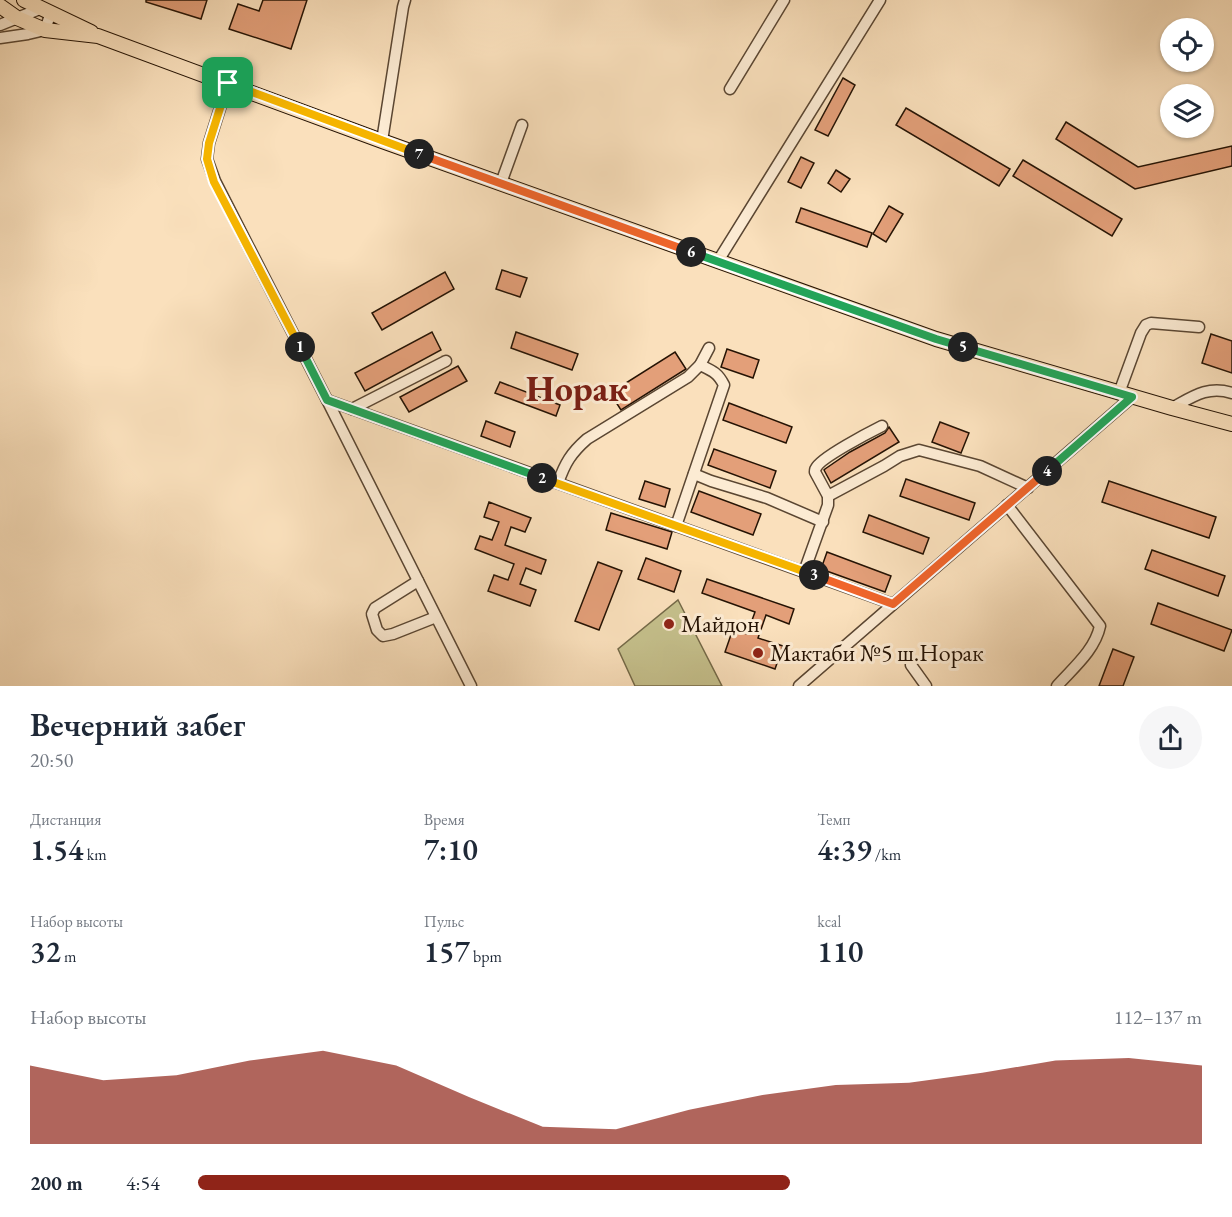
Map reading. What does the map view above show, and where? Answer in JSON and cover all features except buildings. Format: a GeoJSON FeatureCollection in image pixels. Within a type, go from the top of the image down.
{"type":"FeatureCollection","features":[{"type":"Feature","properties":{"kind":"main road"},"geometry":{"type":"LineString","coordinates":[[24,0],[98,36],[382,141],[936,339],[1232,424]]}},
{"type":"Feature","properties":{"kind":"main road"},"geometry":{"type":"LineString","coordinates":[[0,6],[17,18],[45,30],[98,36]]}},
{"type":"Feature","properties":{"kind":"street"},"geometry":{"type":"LineString","coordinates":[[382,141],[405,0]]}},
{"type":"Feature","properties":{"kind":"street"},"geometry":{"type":"LineString","coordinates":[[730,89],[784,0]]}},
{"type":"Feature","properties":{"kind":"street"},"geometry":{"type":"LineString","coordinates":[[718,261],[880,0]]}},
{"type":"Feature","properties":{"kind":"street"},"geometry":{"type":"LineString","coordinates":[[0,25],[47,10],[45,30],[0,38]]}},
{"type":"Feature","properties":{"kind":"street"},"geometry":{"type":"LineString","coordinates":[[228,83],[209,143],[207,159],[214,182],[471,686]]}},
{"type":"Feature","properties":{"kind":"street"},"geometry":{"type":"LineString","coordinates":[[501,183],[522,125]]}},
{"type":"Feature","properties":{"kind":"street"},"geometry":{"type":"LineString","coordinates":[[799,686],[1028,488],[1125,395],[1140,333],[1146,325],[1151,323],[1199,327]]}},
{"type":"Feature","properties":{"kind":"street"},"geometry":{"type":"LineString","coordinates":[[558,483],[573,452],[587,439],[688,377],[700,365],[709,348]]}},
{"type":"Feature","properties":{"kind":"street"},"geometry":{"type":"LineString","coordinates":[[352,409],[446,361]]}},
{"type":"Feature","properties":{"kind":"street"},"geometry":{"type":"LineString","coordinates":[[676,526],[724,386],[719,376],[700,365]]}},
{"type":"Feature","properties":{"kind":"street"},"geometry":{"type":"LineString","coordinates":[[1172,408],[1209,390],[1232,393]]}},
{"type":"Feature","properties":{"kind":"street"},"geometry":{"type":"LineString","coordinates":[[327,400],[893,604]]}},
{"type":"Feature","properties":{"kind":"street"},"geometry":{"type":"LineString","coordinates":[[804,572],[828,505],[828,496],[815,472],[816,468],[844,447],[882,426]]}},
{"type":"Feature","properties":{"kind":"street"},"geometry":{"type":"LineString","coordinates":[[828,496],[900,456],[919,450],[980,466],[1028,488]]}},
{"type":"Feature","properties":{"kind":"street"},"geometry":{"type":"LineString","coordinates":[[694,474],[767,498],[823,522]]}},
{"type":"Feature","properties":{"kind":"street"},"geometry":{"type":"LineString","coordinates":[[1007,505],[1100,626],[1098,638],[1057,686]]}},
{"type":"Feature","properties":{"kind":"street"},"geometry":{"type":"LineString","coordinates":[[418,581],[375,608],[372,614],[377,630],[383,636],[393,634],[436,617]]}},
{"type":"Feature","properties":{"kind":"street"},"geometry":{"type":"LineString","coordinates":[[911,665],[926,686]]}},
{"type":"Feature","properties":{"kind":"shaded area","name":"Майдон"},"geometry":{"type":"Polygon","coordinates":[[[678,600],[722,686],[635,686],[618,649],[678,600]]]}},
{"type":"Feature","properties":{"kind":"place","name":"Майдон"},"geometry":{"type":"Point","coordinates":[669,624]}},
{"type":"Feature","properties":{"kind":"place","name":"Мактаби №5 ш.Норак"},"geometry":{"type":"Point","coordinates":[758,653]}},
{"type":"Feature","properties":{"kind":"district","name":"Норак"},"geometry":{"type":"Point","coordinates":[577,388]}},
{"type":"Feature","properties":{"kind":"route"},"geometry":{"type":"LineString","coordinates":[[228,83],[382,141],[936,339],[1132,397],[893,604],[327,400],[214,182],[207,159],[209,143],[228,83]]}}]}
